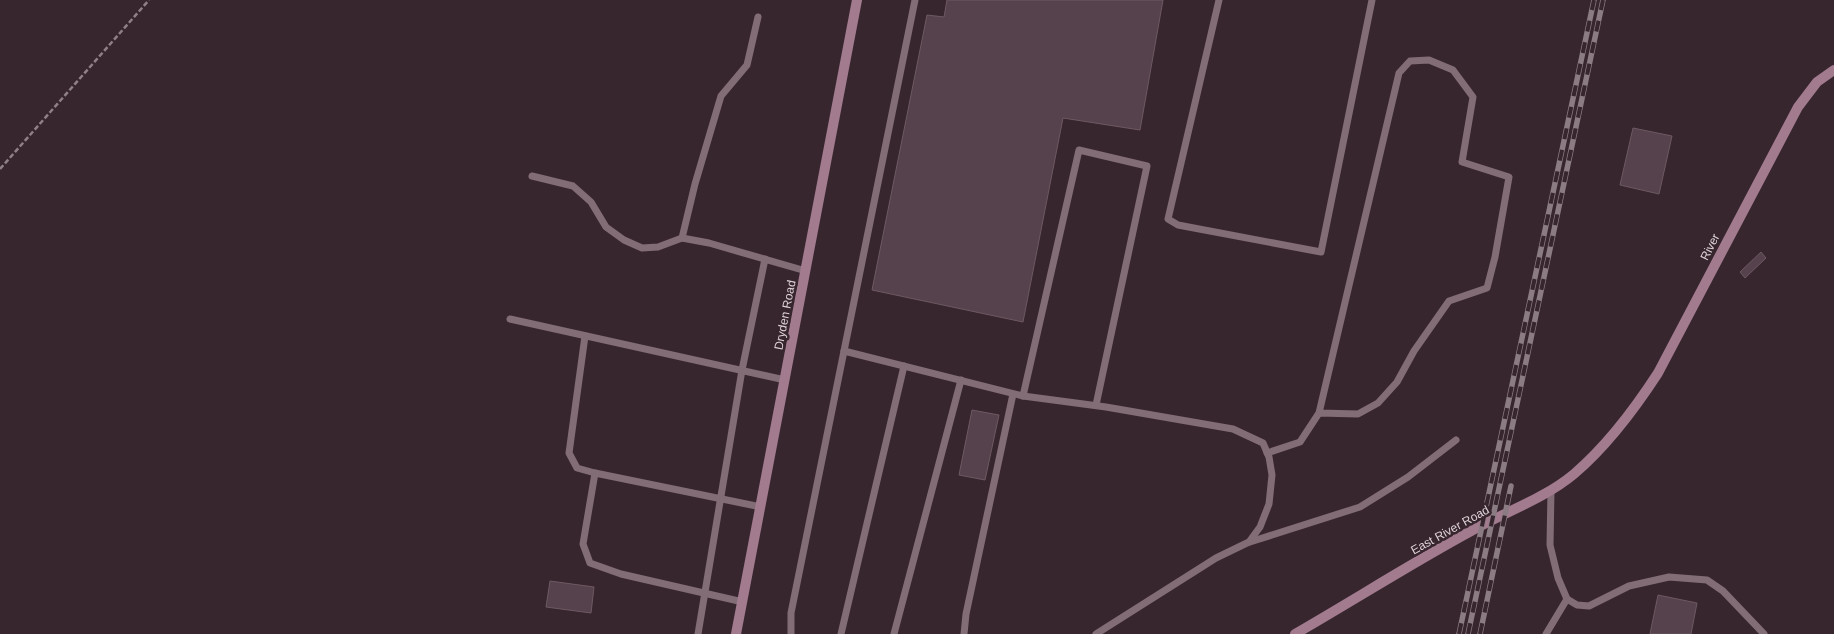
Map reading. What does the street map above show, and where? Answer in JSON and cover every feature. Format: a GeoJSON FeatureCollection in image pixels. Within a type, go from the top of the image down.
{"type":"FeatureCollection","features":[{"type":"Feature","properties":{"kind":"street","name":"Dryden Road"},"geometry":{"type":"LineString","coordinates":[[736,634],[857,0]]}},
{"type":"Feature","properties":{"kind":"street","name":"River"},"geometry":{"type":"LineString","coordinates":[[1611,438],[1633,411],[1658,373],[1798,107],[1817,82],[1834,70]]}},
{"type":"Feature","properties":{"kind":"street","name":"East River Road"},"geometry":{"type":"LineString","coordinates":[[1295,634],[1472,530],[1551,491],[1572,475],[1611,438]]}},
{"type":"Feature","properties":{"kind":"lane"},"geometry":{"type":"LineString","coordinates":[[792,634],[791,613],[915,0]]}},
{"type":"Feature","properties":{"kind":"lane"},"geometry":{"type":"LineString","coordinates":[[1219,0],[1168,219],[1178,226],[1321,252],[1372,0]]}},
{"type":"Feature","properties":{"kind":"lane"},"geometry":{"type":"LineString","coordinates":[[682,238],[695,184],[721,96],[747,65],[758,17]]}},
{"type":"Feature","properties":{"kind":"lane"},"geometry":{"type":"LineString","coordinates":[[1267,453],[1300,442],[1319,413],[1399,73],[1410,62],[1429,60],[1453,70],[1473,97],[1462,162],[1509,177],[1495,257],[1487,288],[1449,301],[1414,351],[1397,382],[1378,403],[1358,414],[1319,413]]}},
{"type":"Feature","properties":{"kind":"lane"},"geometry":{"type":"LineString","coordinates":[[1022,396],[1078,150],[1147,166],[1096,405]]}},
{"type":"Feature","properties":{"kind":"lane"},"geometry":{"type":"LineString","coordinates":[[532,176],[573,186],[591,202],[606,227],[624,240],[642,248],[658,247],[682,238],[709,243],[806,271]]}},
{"type":"Feature","properties":{"kind":"lane"},"geometry":{"type":"LineString","coordinates":[[698,634],[742,370],[765,260]]}},
{"type":"Feature","properties":{"kind":"lane"},"geometry":{"type":"LineString","coordinates":[[510,319],[785,380]]}},
{"type":"Feature","properties":{"kind":"lane"},"geometry":{"type":"LineString","coordinates":[[585,336],[569,453],[577,468],[761,507]]}},
{"type":"Feature","properties":{"kind":"lane"},"geometry":{"type":"LineString","coordinates":[[844,351],[1022,396],[1096,405],[1232,429],[1263,443],[1272,475],[1269,504],[1260,527],[1249,542]]}},
{"type":"Feature","properties":{"kind":"lane"},"geometry":{"type":"LineString","coordinates":[[841,634],[904,366]]}},
{"type":"Feature","properties":{"kind":"lane"},"geometry":{"type":"LineString","coordinates":[[894,634],[960,380]]}},
{"type":"Feature","properties":{"kind":"lane"},"geometry":{"type":"LineString","coordinates":[[964,634],[966,614],[1013,394]]}},
{"type":"Feature","properties":{"kind":"lane"},"geometry":{"type":"LineString","coordinates":[[1096,634],[1216,558],[1249,542],[1360,507],[1408,477],[1456,440]]}},
{"type":"Feature","properties":{"kind":"lane"},"geometry":{"type":"LineString","coordinates":[[595,473],[583,544],[590,562],[621,574],[743,602]]}},
{"type":"Feature","properties":{"kind":"lane"},"geometry":{"type":"LineString","coordinates":[[1551,491],[1550,545],[1558,578],[1567,599],[1577,605],[1589,606],[1629,586],[1669,577],[1707,580],[1723,591],[1760,633]]}},
{"type":"Feature","properties":{"kind":"lane"},"geometry":{"type":"LineString","coordinates":[[1546,634],[1567,599]]}},
{"type":"Feature","properties":{"kind":"path"},"geometry":{"type":"LineString","coordinates":[[0,169],[149,0]]}},
{"type":"Feature","properties":{"kind":"building"},"geometry":{"type":"Polygon","coordinates":[[[947,0],[1163,0],[1140,130],[1063,118],[1023,322],[872,290],[927,15],[944,17],[947,0]]]}},
{"type":"Feature","properties":{"kind":"building"},"geometry":{"type":"Polygon","coordinates":[[[1633,128],[1672,136],[1659,194],[1620,185],[1633,128]]]}},
{"type":"Feature","properties":{"kind":"building"},"geometry":{"type":"Polygon","coordinates":[[[1761,252],[1766,258],[1745,278],[1740,272],[1761,252]]]}},
{"type":"Feature","properties":{"kind":"building"},"geometry":{"type":"Polygon","coordinates":[[[972,410],[999,415],[985,480],[959,475],[972,410]]]}},
{"type":"Feature","properties":{"kind":"building"},"geometry":{"type":"Polygon","coordinates":[[[550,581],[594,587],[591,613],[546,607],[550,581]]]}},
{"type":"Feature","properties":{"kind":"building"},"geometry":{"type":"Polygon","coordinates":[[[1658,595],[1697,603],[1691,634],[1650,634],[1658,595]]]}},
{"type":"Feature","properties":{"kind":"railway"},"geometry":{"type":"LineString","coordinates":[[1459,634],[1594,0]]}},
{"type":"Feature","properties":{"kind":"railway"},"geometry":{"type":"LineString","coordinates":[[1468,634],[1603,0]]}},
{"type":"Feature","properties":{"kind":"railway"},"geometry":{"type":"LineString","coordinates":[[1480,634],[1511,486]]}}]}
